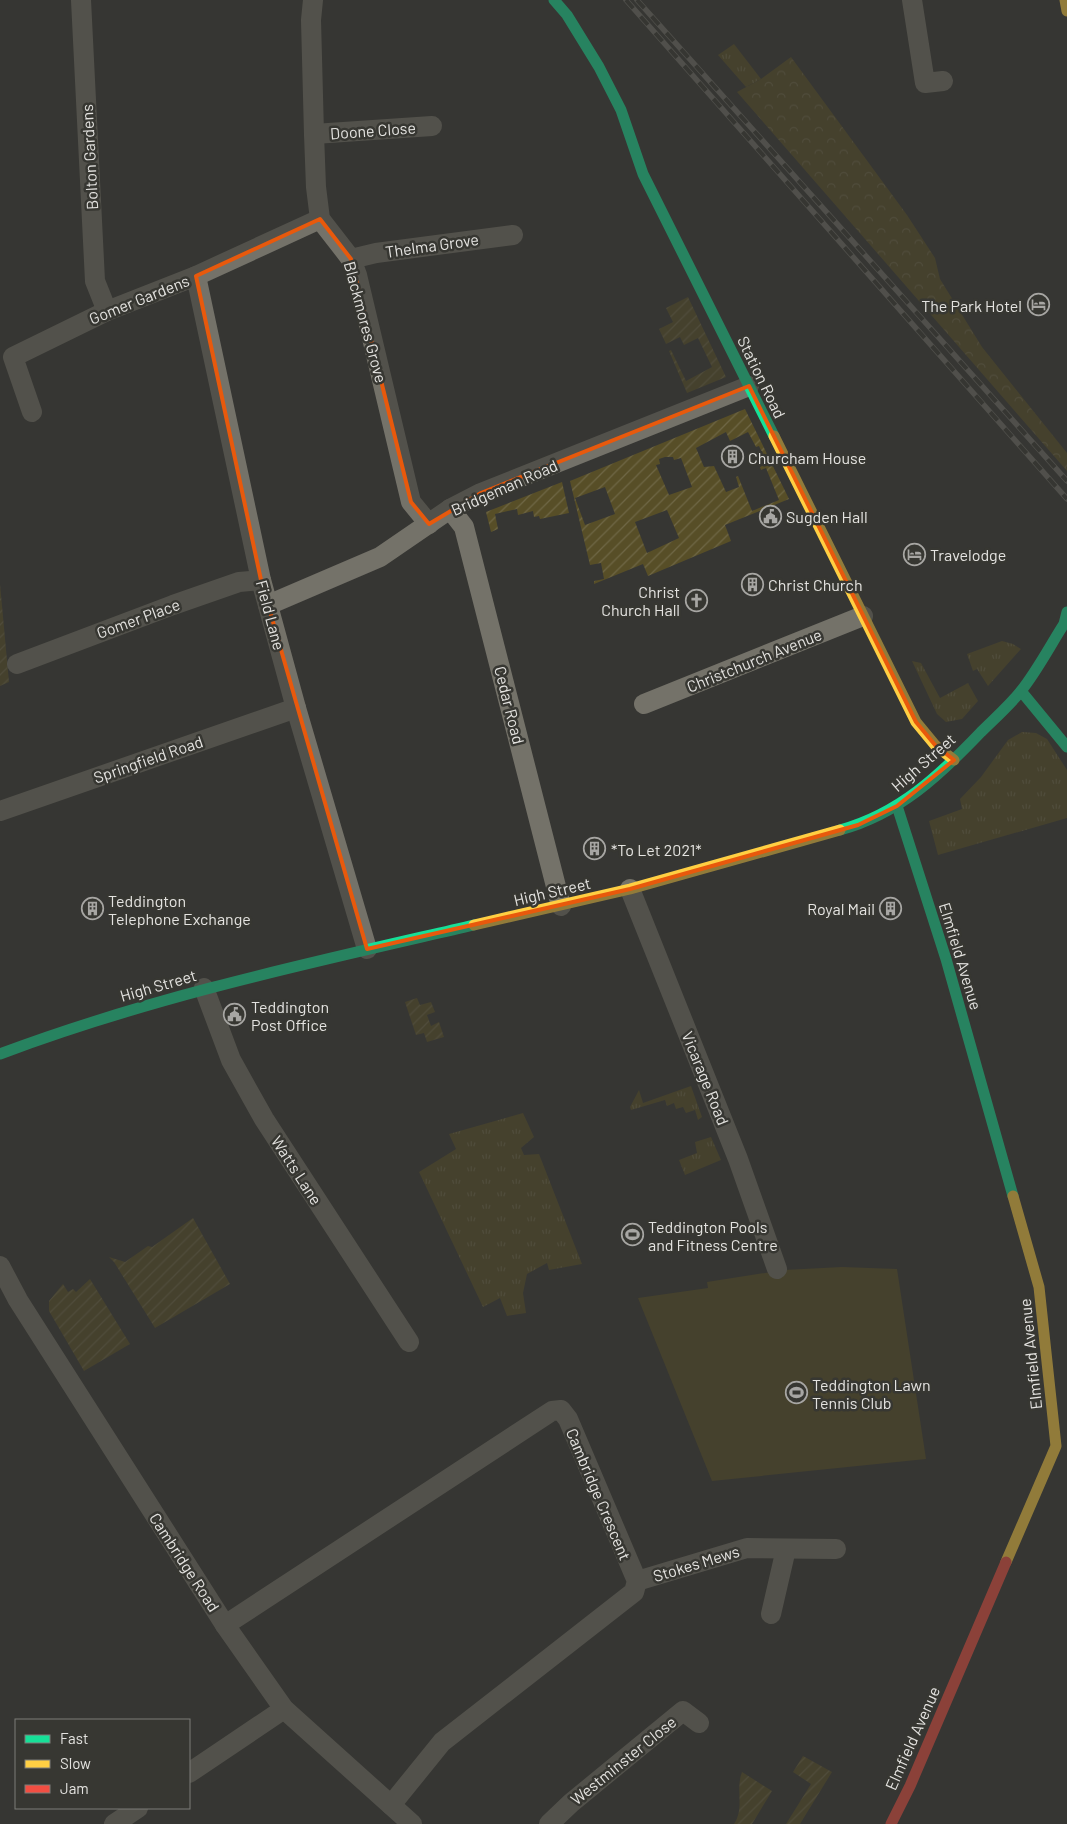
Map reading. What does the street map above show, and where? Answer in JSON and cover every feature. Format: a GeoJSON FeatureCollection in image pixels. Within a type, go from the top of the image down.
{"type":"FeatureCollection","features":[{"type":"Feature","properties":{"kind":"main road","name":"Station Road"},"geometry":{"type":"LineString","coordinates":[[554,0],[583,40],[616,101],[629,130],[643,174],[916,722],[935,745],[954,760]]}},
{"type":"Feature","properties":{"kind":"main road"},"geometry":{"type":"LineString","coordinates":[[1065,0],[1067,11]]}},
{"type":"Feature","properties":{"kind":"main road","name":"High Street"},"geometry":{"type":"LineString","coordinates":[[0,1054],[76,1027],[204,988],[630,889],[845,830],[897,806],[925,787],[954,760],[1021,691],[1046,648],[1066,619]]}},
{"type":"Feature","properties":{"kind":"main road"},"geometry":{"type":"LineString","coordinates":[[1021,691],[1067,747]]}},
{"type":"Feature","properties":{"kind":"main road","name":"Elmfield Avenue"},"geometry":{"type":"LineString","coordinates":[[891,1824],[910,1786],[1056,1446],[1039,1287],[946,959],[897,806]]}},
{"type":"Feature","properties":{"kind":"street","name":"Bolton Gardens"},"geometry":{"type":"LineString","coordinates":[[81,0],[95,281],[107,311]]}},
{"type":"Feature","properties":{"kind":"street"},"geometry":{"type":"LineString","coordinates":[[312,0],[314,134],[316,187],[320,219]]}},
{"type":"Feature","properties":{"kind":"street"},"geometry":{"type":"LineString","coordinates":[[912,0],[925,83],[942,81]]}},
{"type":"Feature","properties":{"kind":"street","name":"Doone Close"},"geometry":{"type":"LineString","coordinates":[[314,134],[432,126]]}},
{"type":"Feature","properties":{"kind":"street","name":"Gomer Gardens"},"geometry":{"type":"LineString","coordinates":[[32,412],[13,356],[107,311],[196,276],[320,219]]}},
{"type":"Feature","properties":{"kind":"street","name":"Blackmores Grove"},"geometry":{"type":"LineString","coordinates":[[320,219],[351,259],[411,502],[429,524]]}},
{"type":"Feature","properties":{"kind":"street","name":"Thelma Grove"},"geometry":{"type":"LineString","coordinates":[[351,259],[376,253],[513,235]]}},
{"type":"Feature","properties":{"kind":"street","name":"Field Lane"},"geometry":{"type":"LineString","coordinates":[[196,276],[261,580],[296,708],[368,949]]}},
{"type":"Feature","properties":{"kind":"street","name":"Bridgeman Road"},"geometry":{"type":"LineString","coordinates":[[268,605],[380,557],[450,509],[481,493],[749,386]]}},
{"type":"Feature","properties":{"kind":"street","name":"Cedar Road"},"geometry":{"type":"LineString","coordinates":[[450,509],[464,527],[561,906]]}},
{"type":"Feature","properties":{"kind":"street","name":"Gomer Place"},"geometry":{"type":"LineString","coordinates":[[17,664],[173,604],[239,582],[261,580]]}},
{"type":"Feature","properties":{"kind":"street","name":"Christchurch Avenue"},"geometry":{"type":"LineString","coordinates":[[644,704],[863,616]]}},
{"type":"Feature","properties":{"kind":"street","name":"Springfield Road"},"geometry":{"type":"LineString","coordinates":[[0,811],[296,708]]}},
{"type":"Feature","properties":{"kind":"street","name":"Vicarage Road"},"geometry":{"type":"LineString","coordinates":[[630,889],[738,1159],[777,1269]]}},
{"type":"Feature","properties":{"kind":"street","name":"Watts Lane"},"geometry":{"type":"LineString","coordinates":[[204,988],[231,1060],[264,1119],[409,1342]]}},
{"type":"Feature","properties":{"kind":"street","name":"Cambridge Road"},"geometry":{"type":"LineString","coordinates":[[0,1266],[18,1300],[225,1625],[284,1709],[412,1824]]}},
{"type":"Feature","properties":{"kind":"street","name":"Cambridge Crescent"},"geometry":{"type":"LineString","coordinates":[[225,1625],[552,1411],[561,1410],[568,1420],[637,1581],[634,1592],[442,1742],[391,1805]]}},
{"type":"Feature","properties":{"kind":"street","name":"Stokes Mews"},"geometry":{"type":"LineString","coordinates":[[637,1581],[746,1548],[836,1549]]}},
{"type":"Feature","properties":{"kind":"street"},"geometry":{"type":"LineString","coordinates":[[771,1614],[786,1549]]}},
{"type":"Feature","properties":{"kind":"street"},"geometry":{"type":"LineString","coordinates":[[190,1772],[284,1709]]}},
{"type":"Feature","properties":{"kind":"street","name":"Westminster Close"},"geometry":{"type":"LineString","coordinates":[[550,1824],[571,1803],[684,1710],[699,1723]]}},
{"type":"Feature","properties":{"kind":"street"},"geometry":{"type":"LineString","coordinates":[[114,1824],[136,1809]]}},
{"type":"Feature","properties":{"kind":"highlighted area"},"geometry":{"type":"Polygon","coordinates":[[[320,219],[351,259],[411,502],[429,524],[481,493],[749,386],[916,722],[935,745],[954,760],[897,806],[858,825],[630,889],[367,949],[261,580],[196,276],[320,219]]]}},
{"type":"Feature","properties":{"kind":"green space"},"geometry":{"type":"Polygon","coordinates":[[[734,44],[761,79],[746,87],[718,55],[734,44]]]}},
{"type":"Feature","properties":{"kind":"green space"},"geometry":{"type":"Polygon","coordinates":[[[791,57],[907,215],[935,258],[940,279],[982,347],[1067,453],[1067,471],[737,92],[761,79],[791,57]]]}},
{"type":"Feature","properties":{"kind":"green space"},"geometry":{"type":"Polygon","coordinates":[[[688,297],[726,377],[687,393],[669,351],[671,350],[686,381],[712,367],[698,338],[684,345],[680,337],[666,344],[659,329],[673,322],[666,308],[688,297]]]}},
{"type":"Feature","properties":{"kind":"green space"},"geometry":{"type":"Polygon","coordinates":[[[745,409],[789,499],[725,525],[731,541],[648,576],[643,564],[594,584],[594,581],[604,579],[601,563],[590,565],[570,481],[745,409]],[[726,432],[696,448],[704,467],[714,466],[726,492],[739,487],[736,477],[738,476],[752,511],[779,500],[766,468],[761,470],[760,467],[767,463],[759,446],[756,447],[748,432],[730,441],[726,432]],[[665,457],[659,459],[660,464],[656,465],[669,495],[692,487],[681,458],[674,460],[673,457],[665,457]],[[605,487],[575,498],[585,525],[615,514],[605,487]],[[667,510],[635,522],[647,553],[679,538],[667,510]]]}},
{"type":"Feature","properties":{"kind":"green space"},"geometry":{"type":"Polygon","coordinates":[[[562,482],[569,513],[540,519],[539,516],[534,517],[533,511],[518,515],[517,509],[495,514],[498,529],[491,532],[486,512],[562,482]]]}},
{"type":"Feature","properties":{"kind":"green space"},"geometry":{"type":"Polygon","coordinates":[[[0,584],[9,682],[0,686],[0,584]]]}},
{"type":"Feature","properties":{"kind":"green space"},"geometry":{"type":"Polygon","coordinates":[[[1002,641],[1013,644],[1021,649],[988,686],[977,669],[973,671],[967,654],[1002,641]]]}},
{"type":"Feature","properties":{"kind":"green space"},"geometry":{"type":"Polygon","coordinates":[[[912,661],[921,663],[940,698],[968,683],[978,701],[962,719],[946,722],[937,714],[912,661]]]}},
{"type":"Feature","properties":{"kind":"green space"},"geometry":{"type":"Polygon","coordinates":[[[1022,732],[1036,733],[1047,739],[1067,770],[1067,818],[938,855],[929,821],[962,809],[960,799],[981,777],[1008,740],[1022,732]]]}},
{"type":"Feature","properties":{"kind":"green space"},"geometry":{"type":"Polygon","coordinates":[[[417,998],[420,1005],[431,1002],[435,1012],[427,1015],[431,1026],[439,1022],[444,1037],[427,1042],[424,1033],[416,1035],[405,1002],[417,998]]]}},
{"type":"Feature","properties":{"kind":"green space"},"geometry":{"type":"Polygon","coordinates":[[[691,1086],[702,1117],[698,1120],[695,1110],[686,1113],[683,1107],[676,1109],[674,1103],[667,1106],[665,1100],[631,1110],[630,1107],[639,1090],[643,1103],[691,1086]]]}},
{"type":"Feature","properties":{"kind":"green space"},"geometry":{"type":"Polygon","coordinates":[[[523,1113],[534,1137],[521,1148],[524,1155],[539,1154],[582,1264],[549,1270],[547,1263],[527,1274],[523,1293],[526,1313],[507,1316],[500,1298],[483,1307],[419,1172],[456,1149],[449,1134],[523,1113]]]}},
{"type":"Feature","properties":{"kind":"green space"},"geometry":{"type":"Polygon","coordinates":[[[711,1137],[721,1160],[685,1175],[679,1160],[697,1153],[695,1142],[711,1137]]]}},
{"type":"Feature","properties":{"kind":"green space"},"geometry":{"type":"Polygon","coordinates":[[[193,1218],[230,1284],[155,1328],[109,1257],[125,1262],[148,1246],[152,1247],[193,1218]]]}},
{"type":"Feature","properties":{"kind":"green space","name":"Teddington Lawn Tennis Club"},"geometry":{"type":"Polygon","coordinates":[[[842,1267],[897,1269],[926,1459],[712,1481],[638,1298],[708,1288],[707,1282],[784,1270],[842,1267]]]}},
{"type":"Feature","properties":{"kind":"green space"},"geometry":{"type":"Polygon","coordinates":[[[90,1279],[130,1344],[84,1371],[49,1311],[49,1301],[63,1284],[68,1292],[73,1289],[76,1292],[90,1279]]]}},
{"type":"Feature","properties":{"kind":"green space"},"geometry":{"type":"Polygon","coordinates":[[[803,1756],[832,1772],[800,1824],[786,1824],[811,1784],[793,1772],[803,1756]]]}},
{"type":"Feature","properties":{"kind":"green space"},"geometry":{"type":"Polygon","coordinates":[[[742,1772],[772,1791],[752,1824],[734,1824],[739,1812],[739,1785],[742,1772]]]}},
{"type":"Feature","properties":{"kind":"railway"},"geometry":{"type":"LineString","coordinates":[[626,0],[1067,499]]}},
{"type":"Feature","properties":{"kind":"railway"},"geometry":{"type":"LineString","coordinates":[[637,0],[1067,481]]}},
{"type":"Feature","properties":{"kind":"traffic: fast"},"geometry":{"type":"LineString","coordinates":[[554,0],[567,15],[599,67],[621,110],[643,174],[774,436]]}},
{"type":"Feature","properties":{"kind":"traffic: fast"},"geometry":{"type":"LineString","coordinates":[[840,830],[861,823],[900,803],[934,778],[950,763],[1021,691],[1064,624],[1067,612]]}},
{"type":"Feature","properties":{"kind":"traffic: fast"},"geometry":{"type":"LineString","coordinates":[[1021,691],[1067,747]]}},
{"type":"Feature","properties":{"kind":"traffic: fast"},"geometry":{"type":"LineString","coordinates":[[897,806],[946,959],[1013,1196]]}},
{"type":"Feature","properties":{"kind":"traffic: fast"},"geometry":{"type":"LineString","coordinates":[[0,1054],[58,1033],[175,997],[474,925]]}},
{"type":"Feature","properties":{"kind":"traffic: slow"},"geometry":{"type":"LineString","coordinates":[[1065,0],[1067,11]]}},
{"type":"Feature","properties":{"kind":"traffic: slow"},"geometry":{"type":"LineString","coordinates":[[774,436],[916,722],[935,745],[954,760]]}},
{"type":"Feature","properties":{"kind":"traffic: slow"},"geometry":{"type":"LineString","coordinates":[[474,925],[630,889],[840,830]]}},
{"type":"Feature","properties":{"kind":"traffic: slow"},"geometry":{"type":"LineString","coordinates":[[1006,1562],[1056,1446],[1039,1287],[1013,1196]]}},
{"type":"Feature","properties":{"kind":"traffic: jam"},"geometry":{"type":"LineString","coordinates":[[891,1824],[910,1786],[1006,1562]]}},
{"type":"Feature","properties":{"kind":"place","name":"The Park Hotel"},"geometry":{"type":"Point","coordinates":[1038,305]}},
{"type":"Feature","properties":{"kind":"place","name":"Churcham House"},"geometry":{"type":"Point","coordinates":[732,457]}},
{"type":"Feature","properties":{"kind":"place","name":"Sugden Hall"},"geometry":{"type":"Point","coordinates":[770,516]}},
{"type":"Feature","properties":{"kind":"place","name":"Travelodge"},"geometry":{"type":"Point","coordinates":[914,554]}},
{"type":"Feature","properties":{"kind":"place","name":"Christ Church"},"geometry":{"type":"Point","coordinates":[752,584]}},
{"type":"Feature","properties":{"kind":"place","name":"Christ Church Hall"},"geometry":{"type":"Point","coordinates":[696,600]}},
{"type":"Feature","properties":{"kind":"place","name":"*To Let 2021*"},"geometry":{"type":"Point","coordinates":[595,849]}},
{"type":"Feature","properties":{"kind":"place","name":"Royal Mail"},"geometry":{"type":"Point","coordinates":[891,908]}},
{"type":"Feature","properties":{"kind":"place","name":"Teddington Telephone Exchange"},"geometry":{"type":"Point","coordinates":[92,909]}},
{"type":"Feature","properties":{"kind":"place","name":"Teddington Post Office"},"geometry":{"type":"Point","coordinates":[235,1015]}},
{"type":"Feature","properties":{"kind":"place","name":"Teddington Pools and Fitness Centre"},"geometry":{"type":"Point","coordinates":[632,1235]}},
{"type":"Feature","properties":{"kind":"place","name":"Teddington Lawn Tennis Club"},"geometry":{"type":"Point","coordinates":[796,1393]}}]}
